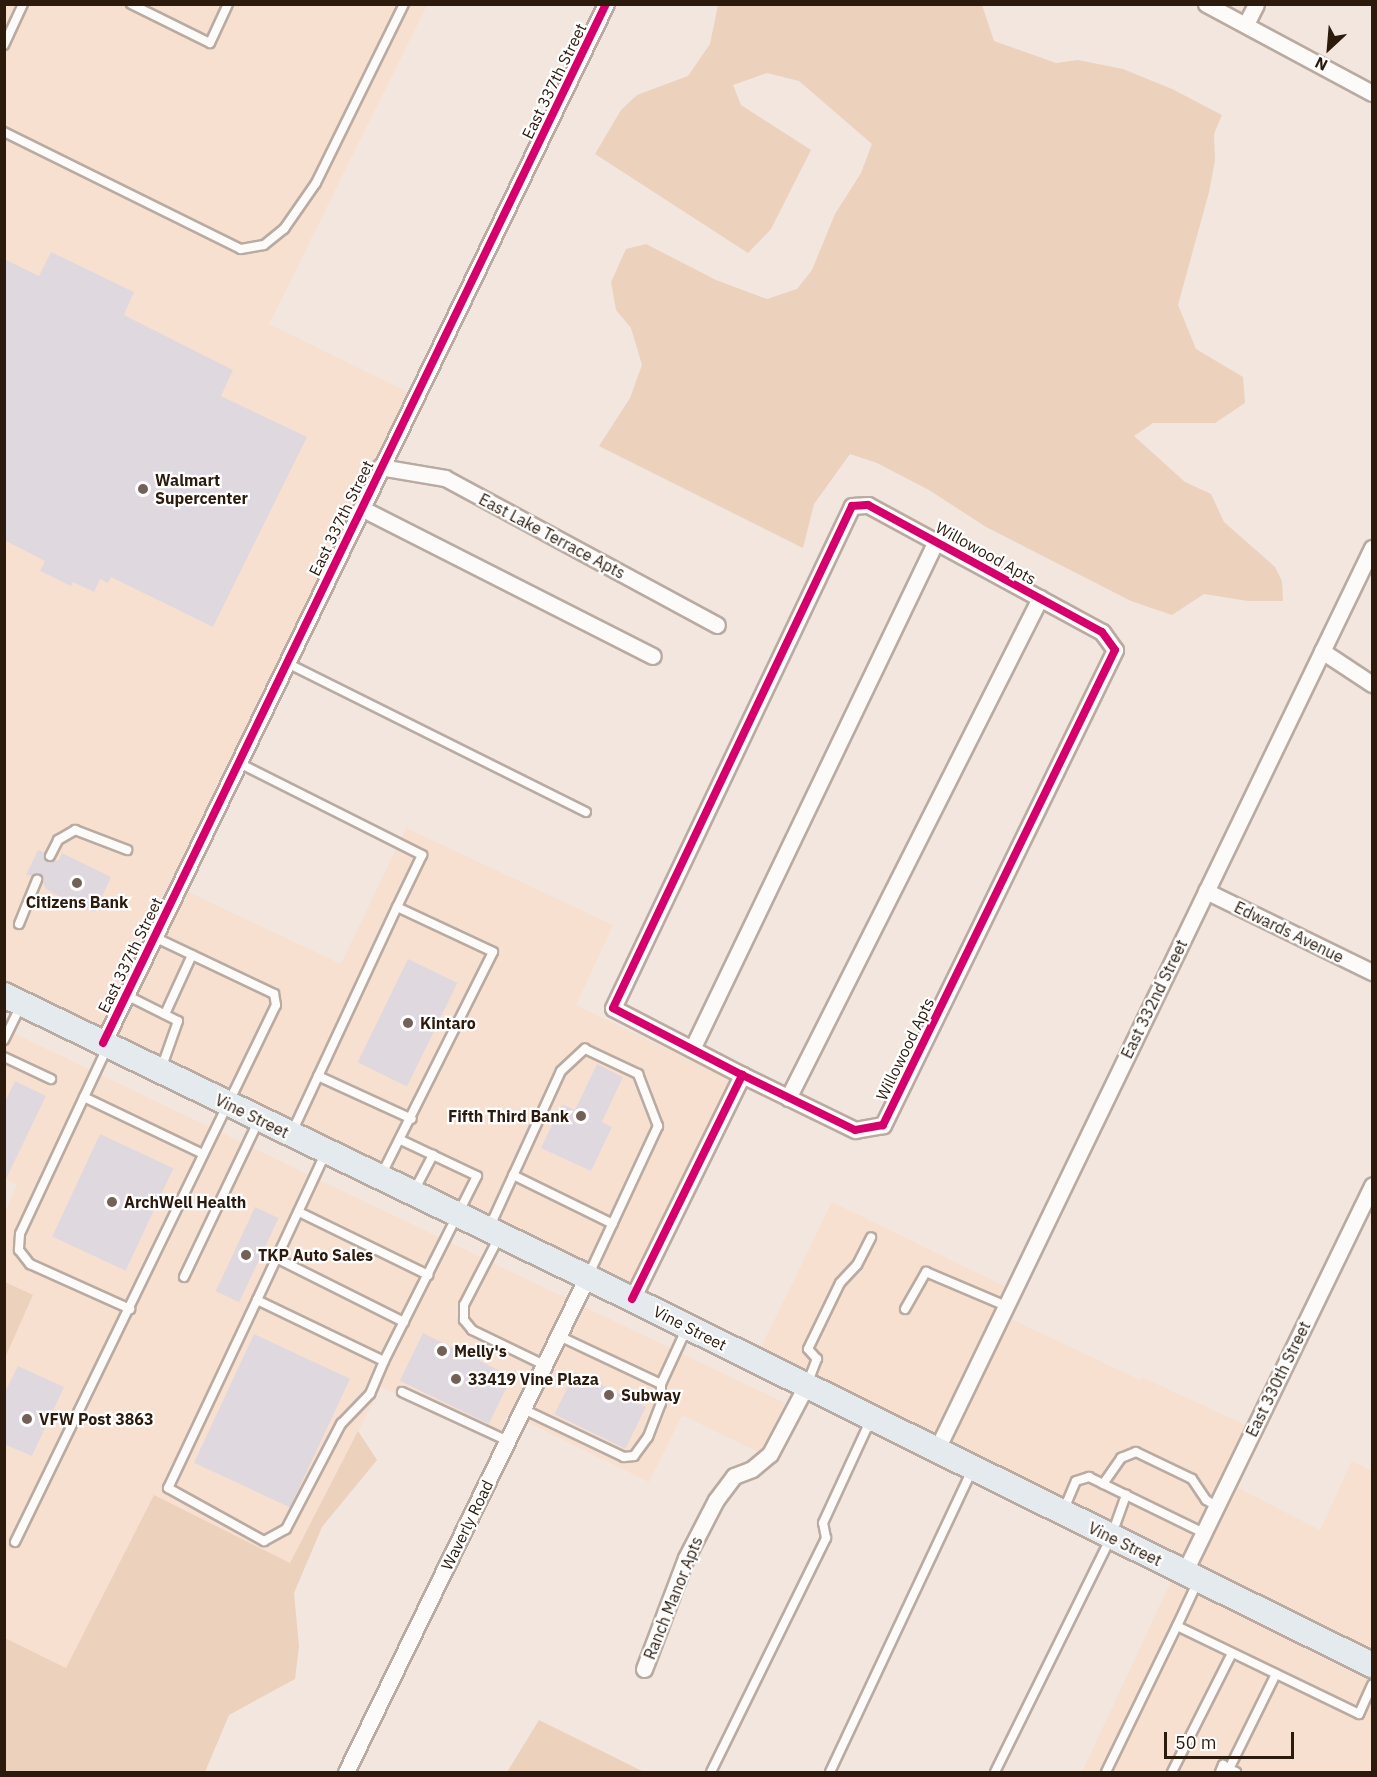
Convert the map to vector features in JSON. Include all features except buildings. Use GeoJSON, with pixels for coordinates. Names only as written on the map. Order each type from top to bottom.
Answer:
{"type":"FeatureCollection","features":[{"type":"Feature","properties":{"kind":"main road","name":"Vine Street"},"geometry":{"type":"LineString","coordinates":[[13,1000],[632,1299],[1372,1665]]}},
{"type":"Feature","properties":{"kind":"street","name":"East 337th Street"},"geometry":{"type":"LineString","coordinates":[[105,1045],[126,995],[380,467],[606,4]]}},
{"type":"Feature","properties":{"kind":"street"},"geometry":{"type":"LineString","coordinates":[[1206,4],[1372,93]]}},
{"type":"Feature","properties":{"kind":"street"},"geometry":{"type":"LineString","coordinates":[[1246,24],[1257,4]]}},
{"type":"Feature","properties":{"kind":"street","name":"East Lake Terrace Apts"},"geometry":{"type":"LineString","coordinates":[[380,467],[445,478],[717,626]]}},
{"type":"Feature","properties":{"kind":"street","name":"Willowood Apts"},"geometry":{"type":"LineString","coordinates":[[868,505],[936,541],[1102,632],[1115,650],[882,1125],[855,1130],[613,1008],[852,506],[868,505]]}},
{"type":"Feature","properties":{"kind":"street"},"geometry":{"type":"LineString","coordinates":[[361,508],[653,656]]}},
{"type":"Feature","properties":{"kind":"street","name":"Willowood Apts"},"geometry":{"type":"LineString","coordinates":[[692,1049],[936,541]]}},
{"type":"Feature","properties":{"kind":"street","name":"East 332nd Street"},"geometry":{"type":"LineString","coordinates":[[936,1451],[1372,548]]}},
{"type":"Feature","properties":{"kind":"street","name":"Willowood Apts"},"geometry":{"type":"LineString","coordinates":[[788,1098],[1040,598]]}},
{"type":"Feature","properties":{"kind":"street"},"geometry":{"type":"LineString","coordinates":[[1322,651],[1372,684]]}},
{"type":"Feature","properties":{"kind":"street","name":"Edwards Avenue"},"geometry":{"type":"LineString","coordinates":[[1206,891],[1372,972]]}},
{"type":"Feature","properties":{"kind":"street"},"geometry":{"type":"LineString","coordinates":[[632,1299],[742,1075]]}},
{"type":"Feature","properties":{"kind":"street","name":"East 330th Street"},"geometry":{"type":"LineString","coordinates":[[1192,1576],[1204,1533],[1372,1185]]}},
{"type":"Feature","properties":{"kind":"street","name":"Waverly Road"},"geometry":{"type":"LineString","coordinates":[[346,1773],[587,1277]]}},
{"type":"Feature","properties":{"kind":"street","name":"Ranch Manor Apts"},"geometry":{"type":"LineString","coordinates":[[644,1669],[686,1558],[716,1500],[734,1476],[752,1469],[770,1454],[806,1386]]}},
{"type":"Feature","properties":{"kind":"lane"},"geometry":{"type":"LineString","coordinates":[[4,45],[23,4]]}},
{"type":"Feature","properties":{"kind":"lane"},"geometry":{"type":"LineString","coordinates":[[131,4],[210,42],[228,4]]}},
{"type":"Feature","properties":{"kind":"lane"},"geometry":{"type":"LineString","coordinates":[[4,132],[241,249],[264,245],[284,229],[316,183],[404,4]]}},
{"type":"Feature","properties":{"kind":"lane"},"geometry":{"type":"LineString","coordinates":[[287,663],[586,812]]}},
{"type":"Feature","properties":{"kind":"lane"},"geometry":{"type":"LineString","coordinates":[[239,763],[422,855],[291,1134]]}},
{"type":"Feature","properties":{"kind":"lane"},"geometry":{"type":"LineString","coordinates":[[50,856],[58,840],[75,830],[127,850]]}},
{"type":"Feature","properties":{"kind":"lane"},"geometry":{"type":"LineString","coordinates":[[19,924],[37,880]]}},
{"type":"Feature","properties":{"kind":"lane"},"geometry":{"type":"LineString","coordinates":[[380,1177],[412,1119],[493,952],[397,907]]}},
{"type":"Feature","properties":{"kind":"lane"},"geometry":{"type":"LineString","coordinates":[[15,1542],[130,1309],[276,999],[274,994],[154,937]]}},
{"type":"Feature","properties":{"kind":"lane"},"geometry":{"type":"LineString","coordinates":[[165,1014],[192,955]]}},
{"type":"Feature","properties":{"kind":"lane"},"geometry":{"type":"LineString","coordinates":[[126,995],[178,1021],[178,1028],[160,1071]]}},
{"type":"Feature","properties":{"kind":"lane"},"geometry":{"type":"LineString","coordinates":[[4,1040],[13,1000]]}},
{"type":"Feature","properties":{"kind":"lane"},"geometry":{"type":"LineString","coordinates":[[105,1045],[84,1097],[20,1234],[18,1250],[30,1264],[130,1309]]}},
{"type":"Feature","properties":{"kind":"lane"},"geometry":{"type":"LineString","coordinates":[[544,1365],[472,1330],[464,1320],[464,1305],[494,1232],[513,1175],[561,1071],[585,1049],[638,1074],[658,1126],[614,1224],[587,1277]]}},
{"type":"Feature","properties":{"kind":"lane"},"geometry":{"type":"LineString","coordinates":[[4,1057],[51,1079]]}},
{"type":"Feature","properties":{"kind":"lane"},"geometry":{"type":"LineString","coordinates":[[318,1076],[412,1119]]}},
{"type":"Feature","properties":{"kind":"lane"},"geometry":{"type":"LineString","coordinates":[[84,1097],[203,1154]]}},
{"type":"Feature","properties":{"kind":"lane"},"geometry":{"type":"LineString","coordinates":[[184,1277],[260,1119]]}},
{"type":"Feature","properties":{"kind":"lane"},"geometry":{"type":"LineString","coordinates":[[326,1151],[278,1259],[168,1488],[264,1541],[286,1529],[341,1424],[370,1394],[384,1361],[477,1176],[401,1140]]}},
{"type":"Feature","properties":{"kind":"lane"},"geometry":{"type":"LineString","coordinates":[[413,1193],[433,1155]]}},
{"type":"Feature","properties":{"kind":"lane"},"geometry":{"type":"LineString","coordinates":[[513,1175],[614,1224]]}},
{"type":"Feature","properties":{"kind":"lane"},"geometry":{"type":"LineString","coordinates":[[299,1212],[428,1275]]}},
{"type":"Feature","properties":{"kind":"lane"},"geometry":{"type":"LineString","coordinates":[[806,1386],[817,1359],[808,1349],[840,1283],[857,1265],[872,1237]]}},
{"type":"Feature","properties":{"kind":"lane"},"geometry":{"type":"LineString","coordinates":[[278,1259],[404,1322]]}},
{"type":"Feature","properties":{"kind":"lane"},"geometry":{"type":"LineString","coordinates":[[905,1309],[926,1272],[1006,1306]]}},
{"type":"Feature","properties":{"kind":"lane"},"geometry":{"type":"LineString","coordinates":[[257,1300],[384,1361]]}},
{"type":"Feature","properties":{"kind":"lane"},"geometry":{"type":"LineString","coordinates":[[523,1409],[624,1457],[634,1455],[648,1437],[661,1403],[661,1383],[687,1327]]}},
{"type":"Feature","properties":{"kind":"lane"},"geometry":{"type":"LineString","coordinates":[[559,1335],[661,1383]]}},
{"type":"Feature","properties":{"kind":"lane"},"geometry":{"type":"LineString","coordinates":[[402,1392],[507,1441]]}},
{"type":"Feature","properties":{"kind":"lane"},"geometry":{"type":"LineString","coordinates":[[711,1773],[826,1538],[823,1523],[872,1418]]}},
{"type":"Feature","properties":{"kind":"lane"},"geometry":{"type":"LineString","coordinates":[[1103,1484],[1121,1458],[1136,1452],[1192,1479],[1206,1500],[1217,1506]]}},
{"type":"Feature","properties":{"kind":"lane"},"geometry":{"type":"LineString","coordinates":[[830,1773],[973,1469]]}},
{"type":"Feature","properties":{"kind":"lane"},"geometry":{"type":"LineString","coordinates":[[1062,1513],[1081,1477],[1103,1484],[1204,1533]]}},
{"type":"Feature","properties":{"kind":"lane"},"geometry":{"type":"LineString","coordinates":[[995,1773],[1111,1537],[1126,1495]]}},
{"type":"Feature","properties":{"kind":"lane"},"geometry":{"type":"LineString","coordinates":[[1106,1773],[1177,1626],[1192,1576]]}},
{"type":"Feature","properties":{"kind":"lane"},"geometry":{"type":"LineString","coordinates":[[1177,1626],[1359,1714],[1372,1685]]}},
{"type":"Feature","properties":{"kind":"lane"},"geometry":{"type":"LineString","coordinates":[[1172,1773],[1232,1653]]}},
{"type":"Feature","properties":{"kind":"lane"},"geometry":{"type":"LineString","coordinates":[[1220,1773],[1223,1765],[1233,1771],[1276,1674]]}},
{"type":"Feature","properties":{"kind":"shaded area"},"geometry":{"type":"Polygon","coordinates":[[[4,5],[427,5],[269,324],[412,394],[102,1037],[5,988],[4,5]]]}},
{"type":"Feature","properties":{"kind":"shaded area"},"geometry":{"type":"Polygon","coordinates":[[[718,5],[982,5],[994,41],[1056,63],[1078,60],[1123,69],[1172,89],[1222,115],[1214,134],[1215,160],[1209,192],[1178,305],[1196,349],[1243,377],[1245,403],[1215,423],[1153,423],[1134,436],[1185,482],[1211,494],[1224,522],[1275,567],[1282,581],[1283,601],[1248,601],[1204,594],[1172,615],[1131,601],[986,527],[929,490],[877,463],[850,454],[814,504],[803,548],[599,446],[630,398],[642,365],[631,328],[616,310],[611,282],[626,249],[646,244],[716,280],[767,299],[797,289],[812,270],[835,214],[861,173],[872,144],[799,81],[767,73],[733,85],[741,105],[811,150],[771,229],[748,253],[595,154],[621,110],[637,95],[688,76],[710,44],[718,5]]]}},
{"type":"Feature","properties":{"kind":"shaded area"},"geometry":{"type":"Polygon","coordinates":[[[406,828],[613,925],[576,1005],[731,1080],[629,1291],[109,1041],[184,890],[341,964],[406,828]]]}},
{"type":"Feature","properties":{"kind":"shaded area"},"geometry":{"type":"Polygon","coordinates":[[[5,1029],[785,1403],[760,1453],[682,1415],[649,1482],[509,1413],[495,1442],[381,1387],[290,1563],[154,1496],[66,1668],[5,1638],[5,1358],[33,1295],[5,1282],[5,1212],[17,1185],[5,1179],[5,1029]]]}},
{"type":"Feature","properties":{"kind":"shaded area"},"geometry":{"type":"Polygon","coordinates":[[[832,1202],[1009,1288],[934,1443],[757,1357],[832,1202]]]}},
{"type":"Feature","properties":{"kind":"shaded area"},"geometry":{"type":"Polygon","coordinates":[[[5,1282],[33,1295],[5,1358],[5,1282]]]}},
{"type":"Feature","properties":{"kind":"shaded area"},"geometry":{"type":"Polygon","coordinates":[[[1005,1316],[1140,1380],[1142,1377],[1252,1428],[1184,1567],[940,1450],[1005,1316]]]}},
{"type":"Feature","properties":{"kind":"shaded area"},"geometry":{"type":"Polygon","coordinates":[[[358,1431],[377,1460],[322,1527],[294,1593],[299,1646],[295,1679],[229,1715],[205,1772],[5,1772],[5,1638],[66,1668],[154,1495],[290,1563],[358,1431]]]}},
{"type":"Feature","properties":{"kind":"shaded area"},"geometry":{"type":"Polygon","coordinates":[[[1352,1461],[1372,1471],[1372,1659],[1189,1570],[1231,1484],[1320,1530],[1352,1461]]]}},
{"type":"Feature","properties":{"kind":"shaded area"},"geometry":{"type":"Polygon","coordinates":[[[1175,1573],[1372,1669],[1372,1772],[1082,1772],[1175,1573]]]}},
{"type":"Feature","properties":{"kind":"shaded area"},"geometry":{"type":"Polygon","coordinates":[[[539,1720],[644,1772],[507,1772],[539,1720]]]}},
{"type":"Feature","properties":{"kind":"cycle path"},"geometry":{"type":"LineString","coordinates":[[103,1043],[606,4]]}},
{"type":"Feature","properties":{"kind":"cycle path"},"geometry":{"type":"LineString","coordinates":[[632,1299],[742,1075],[613,1008],[852,506],[868,505],[1102,632],[1115,650],[883,1125],[855,1130],[742,1075]]}},
{"type":"Feature","properties":{"kind":"place","name":"Walmart Supercenter"},"geometry":{"type":"Point","coordinates":[143,489]}},
{"type":"Feature","properties":{"kind":"place","name":"Citizens Bank"},"geometry":{"type":"Point","coordinates":[77,883]}},
{"type":"Feature","properties":{"kind":"place","name":"Kintaro"},"geometry":{"type":"Point","coordinates":[408,1023]}},
{"type":"Feature","properties":{"kind":"place","name":"Fifth Third Bank"},"geometry":{"type":"Point","coordinates":[581,1116]}},
{"type":"Feature","properties":{"kind":"place","name":"ArchWell Health"},"geometry":{"type":"Point","coordinates":[112,1202]}},
{"type":"Feature","properties":{"kind":"place","name":"TKP Auto Sales"},"geometry":{"type":"Point","coordinates":[246,1255]}},
{"type":"Feature","properties":{"kind":"place","name":"Melly's"},"geometry":{"type":"Point","coordinates":[442,1351]}},
{"type":"Feature","properties":{"kind":"place","name":"33419 Vine Plaza"},"geometry":{"type":"Point","coordinates":[456,1379]}},
{"type":"Feature","properties":{"kind":"place","name":"Subway"},"geometry":{"type":"Point","coordinates":[609,1395]}},
{"type":"Feature","properties":{"kind":"place","name":"VFW Post 3863"},"geometry":{"type":"Point","coordinates":[27,1419]}}]}
